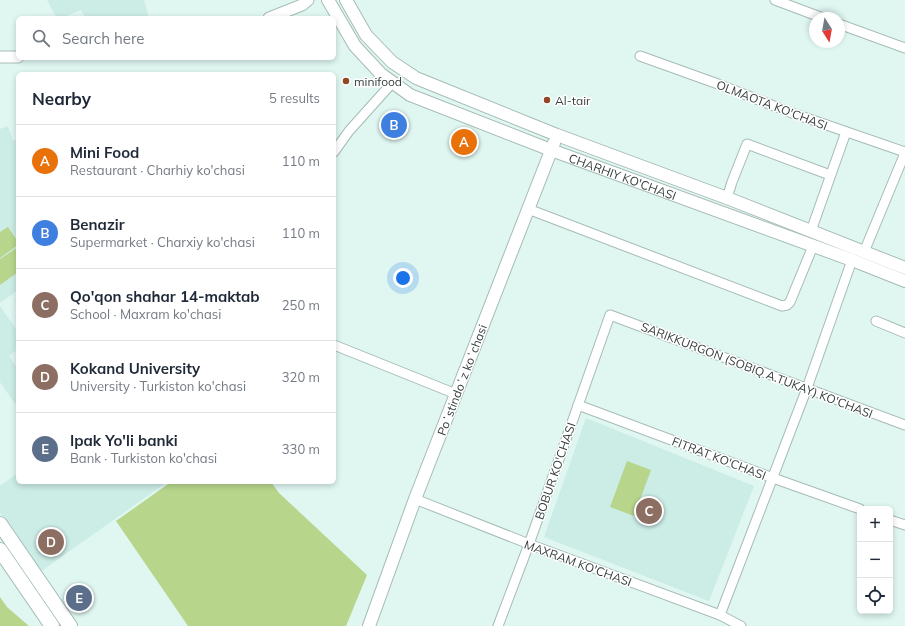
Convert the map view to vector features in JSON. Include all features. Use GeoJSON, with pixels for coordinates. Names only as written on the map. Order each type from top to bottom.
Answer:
{"type":"FeatureCollection","features":[{"type":"Feature","properties":{"kind":"main road","name":"CHARHIY KO'CHASI"},"geometry":{"type":"LineString","coordinates":[[328,0],[355,46],[381,74],[410,95],[551,150],[852,260],[905,281]]}},
{"type":"Feature","properties":{"kind":"main road","name":"CHARHIY KO'CHASI"},"geometry":{"type":"LineString","coordinates":[[346,0],[366,35],[392,62],[416,78],[557,135],[727,198],[905,268]]}},
{"type":"Feature","properties":{"kind":"main road","name":"Poʻstindoʻz koʻchasi"},"geometry":{"type":"LineString","coordinates":[[369,626],[415,499],[557,135]]}},
{"type":"Feature","properties":{"kind":"main road"},"geometry":{"type":"LineString","coordinates":[[0,524],[70,626]]}},
{"type":"Feature","properties":{"kind":"main road"},"geometry":{"type":"LineString","coordinates":[[0,550],[52,626]]}},
{"type":"Feature","properties":{"kind":"street"},"geometry":{"type":"LineString","coordinates":[[273,16],[302,5],[308,0]]}},
{"type":"Feature","properties":{"kind":"street"},"geometry":{"type":"LineString","coordinates":[[775,0],[809,13]]}},
{"type":"Feature","properties":{"kind":"street"},"geometry":{"type":"LineString","coordinates":[[845,26],[905,48]]}},
{"type":"Feature","properties":{"kind":"street","name":"OLMAOTA KO'CHASI"},"geometry":{"type":"LineString","coordinates":[[640,56],[718,84],[792,114],[905,152]]}},
{"type":"Feature","properties":{"kind":"street"},"geometry":{"type":"LineString","coordinates":[[0,57],[16,58]]}},
{"type":"Feature","properties":{"kind":"street"},"geometry":{"type":"LineString","coordinates":[[336,149],[349,131],[393,82]]}},
{"type":"Feature","properties":{"kind":"street"},"geometry":{"type":"LineString","coordinates":[[811,231],[846,132]]}},
{"type":"Feature","properties":{"kind":"street"},"geometry":{"type":"LineString","coordinates":[[727,198],[747,144],[830,175]]}},
{"type":"Feature","properties":{"kind":"street"},"geometry":{"type":"LineString","coordinates":[[864,252],[905,152]]}},
{"type":"Feature","properties":{"kind":"street"},"geometry":{"type":"LineString","coordinates":[[528,209],[782,306],[787,305],[790,302],[813,246]]}},
{"type":"Feature","properties":{"kind":"street"},"geometry":{"type":"LineString","coordinates":[[720,615],[773,478],[852,260]]}},
{"type":"Feature","properties":{"kind":"street","name":"SARIKKURGON (SOBIQ A.TUKAY) KO'CHASI"},"geometry":{"type":"LineString","coordinates":[[610,315],[905,425]]}},
{"type":"Feature","properties":{"kind":"street","name":"BOBUR KO'CHASI"},"geometry":{"type":"LineString","coordinates":[[498,626],[529,544],[610,315]]}},
{"type":"Feature","properties":{"kind":"street"},"geometry":{"type":"LineString","coordinates":[[876,321],[905,333]]}},
{"type":"Feature","properties":{"kind":"street"},"geometry":{"type":"LineString","coordinates":[[336,346],[456,394]]}},
{"type":"Feature","properties":{"kind":"street","name":"FITRAT KO'CHASI"},"geometry":{"type":"LineString","coordinates":[[578,405],[857,508]]}},
{"type":"Feature","properties":{"kind":"street","name":"MAXRAM KO'CHASI"},"geometry":{"type":"LineString","coordinates":[[415,499],[529,544],[720,615],[741,626]]}},
{"type":"Feature","properties":{"kind":"street"},"geometry":{"type":"LineString","coordinates":[[893,521],[905,525]]}},
{"type":"Feature","properties":{"kind":"shaded area"},"geometry":{"type":"Polygon","coordinates":[[[47,0],[144,0],[148,16],[84,16],[81,10],[67,16],[56,16],[47,0]]]}},
{"type":"Feature","properties":{"kind":"shaded area"},"geometry":{"type":"Polygon","coordinates":[[[8,126],[13,141],[16,140],[16,291],[0,303],[0,129],[8,126]]]}},
{"type":"Feature","properties":{"kind":"shaded area"},"geometry":{"type":"Polygon","coordinates":[[[0,306],[16,329],[16,351],[9,356],[16,366],[16,405],[0,382],[0,306]]]}},
{"type":"Feature","properties":{"kind":"shaded area"},"geometry":{"type":"Polygon","coordinates":[[[586,418],[754,486],[709,601],[544,537],[586,418]]]}},
{"type":"Feature","properties":{"kind":"shaded area"},"geometry":{"type":"Polygon","coordinates":[[[16,474],[16,484],[164,484],[40,572],[0,513],[0,486],[16,474]]]}},
{"type":"Feature","properties":{"kind":"green space"},"geometry":{"type":"Polygon","coordinates":[[[8,227],[16,239],[16,246],[0,258],[0,232],[8,227]]]}},
{"type":"Feature","properties":{"kind":"green space"},"geometry":{"type":"Polygon","coordinates":[[[16,248],[16,273],[0,285],[0,259],[16,248]]]}},
{"type":"Feature","properties":{"kind":"green space"},"geometry":{"type":"Polygon","coordinates":[[[627,461],[651,470],[634,516],[610,507],[627,461]]]}},
{"type":"Feature","properties":{"kind":"green space"},"geometry":{"type":"Polygon","coordinates":[[[168,484],[272,484],[279,493],[367,575],[346,626],[188,626],[116,521],[168,484]]]}},
{"type":"Feature","properties":{"kind":"green space"},"geometry":{"type":"Polygon","coordinates":[[[0,597],[7,607],[29,626],[0,626],[0,597]]]}},
{"type":"Feature","properties":{"kind":"place","name":"minifood"},"geometry":{"type":"Point","coordinates":[346,81]}},
{"type":"Feature","properties":{"kind":"place","name":"Al-tair"},"geometry":{"type":"Point","coordinates":[547,100]}},
{"type":"Feature","properties":{"kind":"place","name":"Benazir"},"geometry":{"type":"Point","coordinates":[394,125]}},
{"type":"Feature","properties":{"kind":"place","name":"Mini Food"},"geometry":{"type":"Point","coordinates":[464,142]}},
{"type":"Feature","properties":{"kind":"place","name":"Qo'qon shahar 14-maktab"},"geometry":{"type":"Point","coordinates":[649,511]}},
{"type":"Feature","properties":{"kind":"place","name":"Kokand University"},"geometry":{"type":"Point","coordinates":[51,542]}},
{"type":"Feature","properties":{"kind":"place","name":"Ipak Yo'li banki"},"geometry":{"type":"Point","coordinates":[79,598]}}]}
